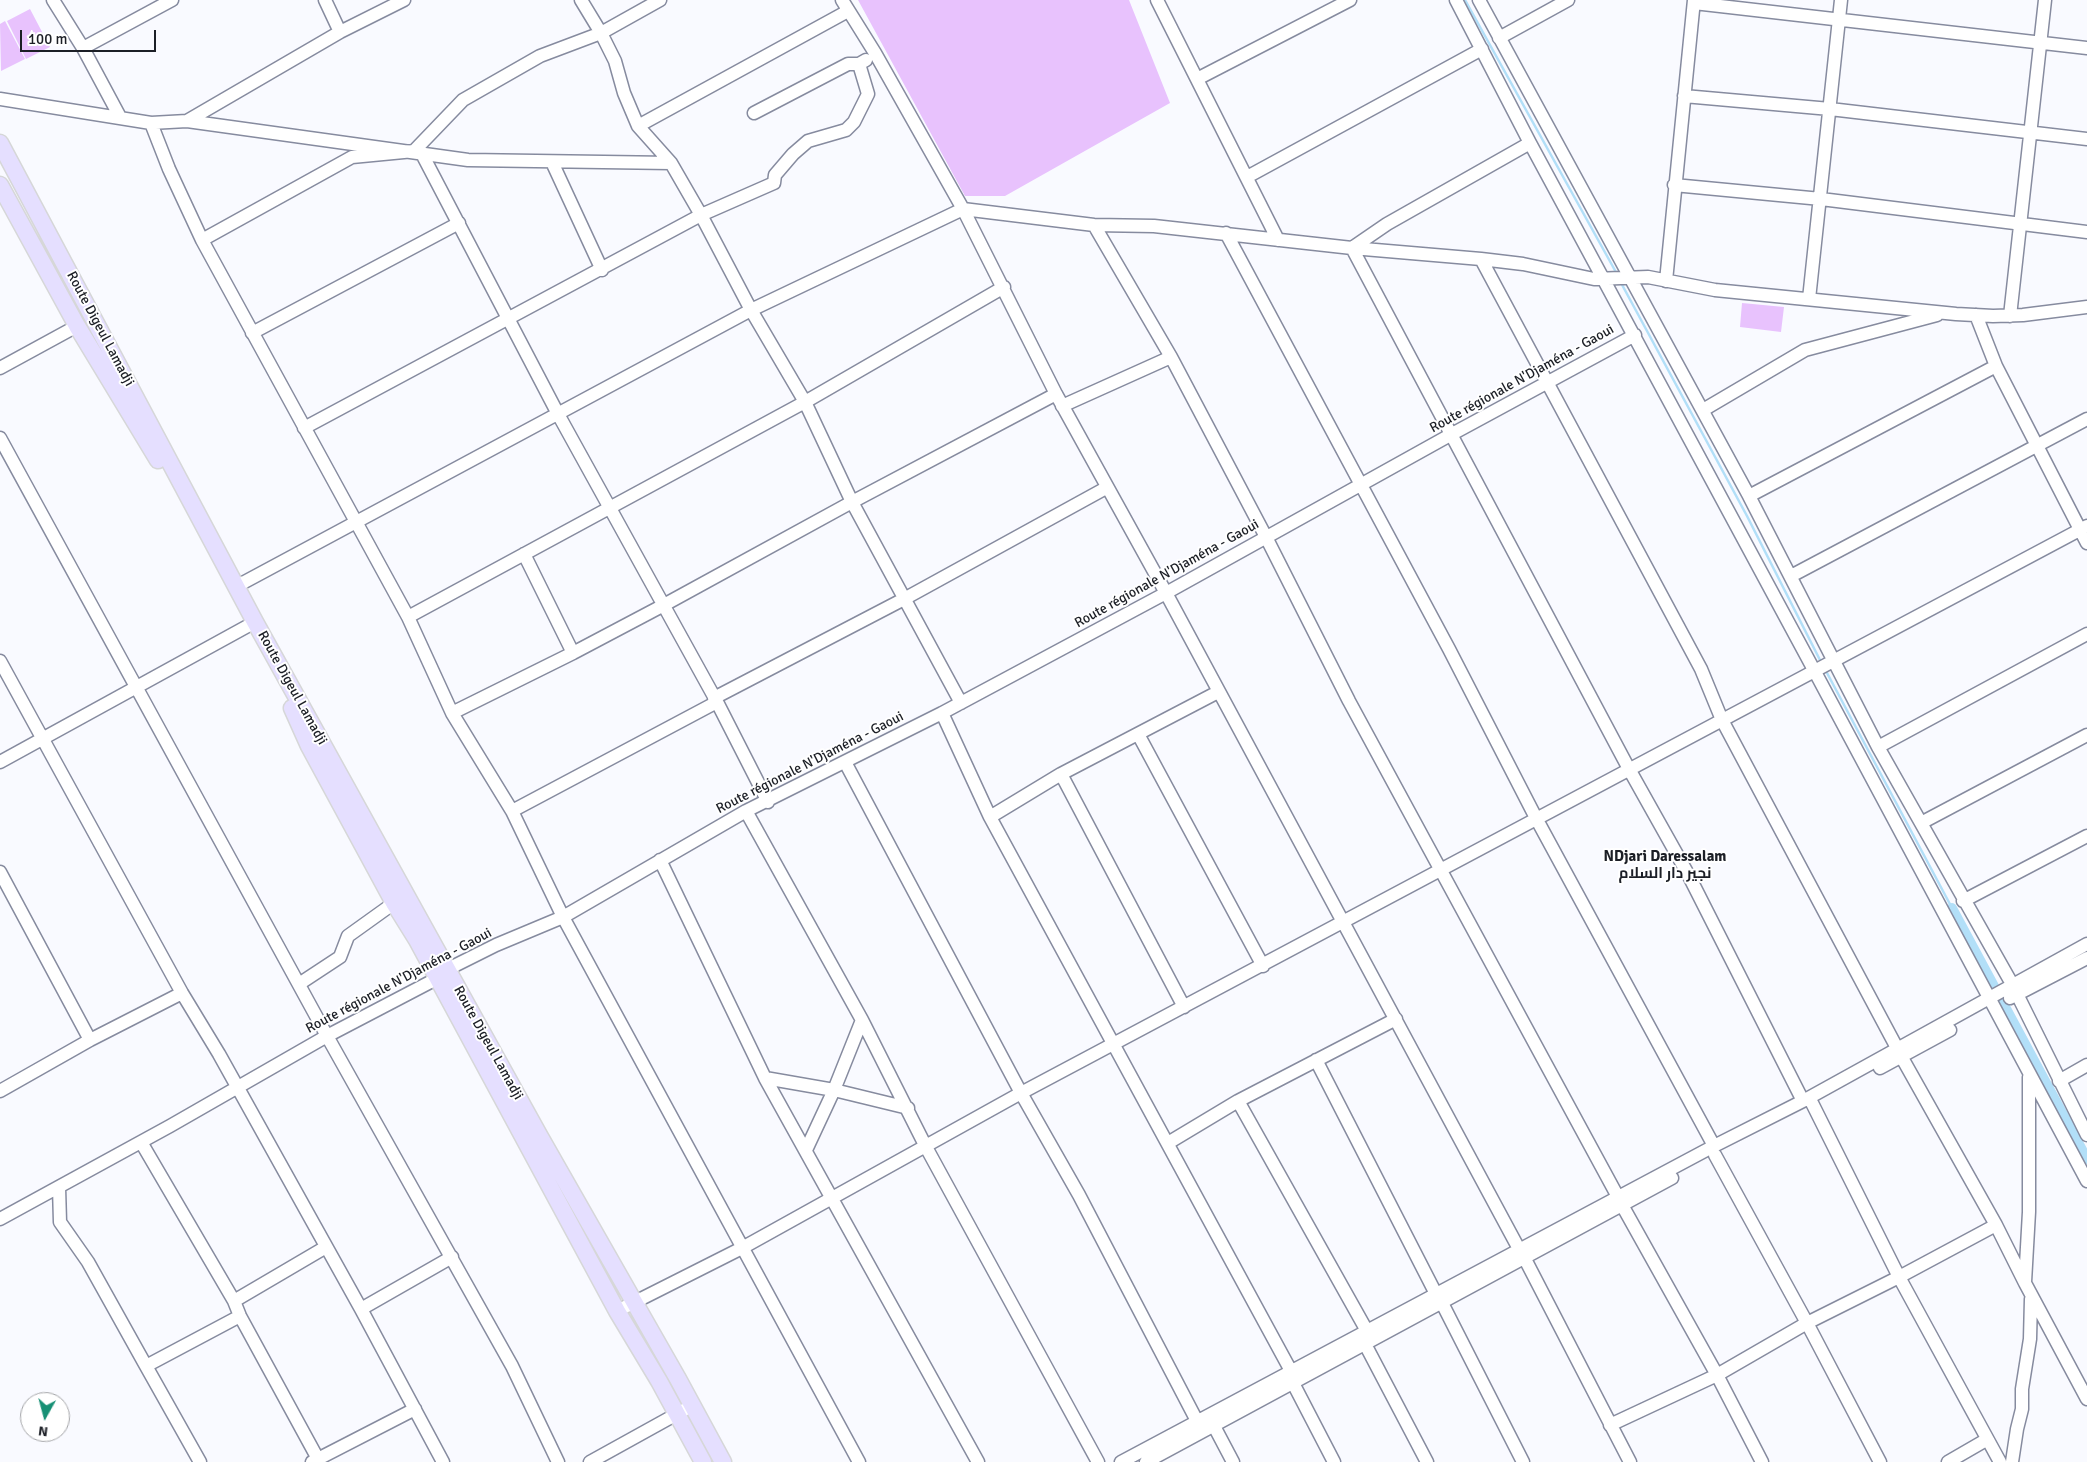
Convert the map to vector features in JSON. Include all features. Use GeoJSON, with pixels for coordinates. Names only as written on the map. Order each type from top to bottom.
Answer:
{"type":"FeatureCollection","features":[{"type":"Feature","properties":{"kind":"main road","name":"Route Digeul Lamadji"},"geometry":{"type":"LineString","coordinates":[[0,143],[443,974],[617,1311],[704,1462]]}},
{"type":"Feature","properties":{"kind":"main road","name":"Route Digeul Lamadji"},"geometry":{"type":"LineString","coordinates":[[0,185],[76,326],[255,622],[309,746],[394,903],[443,974],[633,1302],[723,1462]]}},
{"type":"Feature","properties":{"kind":"street"},"geometry":{"type":"LineString","coordinates":[[53,0],[83,48],[120,117]]}},
{"type":"Feature","properties":{"kind":"street"},"geometry":{"type":"LineString","coordinates":[[83,48],[172,0]]}},
{"type":"Feature","properties":{"kind":"street"},"geometry":{"type":"LineString","coordinates":[[325,0],[340,32]]}},
{"type":"Feature","properties":{"kind":"street"},"geometry":{"type":"LineString","coordinates":[[187,121],[340,32],[404,0]]}},
{"type":"Feature","properties":{"kind":"street"},"geometry":{"type":"LineString","coordinates":[[581,0],[615,61],[624,93],[638,126],[671,163],[701,215],[751,310],[805,402],[852,502],[962,703]]}},
{"type":"Feature","properties":{"kind":"street"},"geometry":{"type":"LineString","coordinates":[[202,240],[352,157],[417,152],[463,100],[540,56],[601,33],[660,0]]}},
{"type":"Feature","properties":{"kind":"street"},"geometry":{"type":"LineString","coordinates":[[1157,0],[1278,240]]}},
{"type":"Feature","properties":{"kind":"street"},"geometry":{"type":"LineString","coordinates":[[1197,79],[1350,0]]}},
{"type":"Feature","properties":{"kind":"street"},"geometry":{"type":"LineString","coordinates":[[1456,0],[1530,143],[1607,279],[1634,335],[1814,670],[2003,997],[2059,1081],[2087,1135]]}},
{"type":"Feature","properties":{"kind":"street"},"geometry":{"type":"LineString","coordinates":[[1479,0],[1627,277],[1703,410],[1791,576],[1832,661],[1963,901],[2003,997],[2030,1075],[2087,1181]]}},
{"type":"Feature","properties":{"kind":"street"},"geometry":{"type":"LineString","coordinates":[[1498,38],[1568,0]]}},
{"type":"Feature","properties":{"kind":"street"},"geometry":{"type":"LineString","coordinates":[[1809,299],[1841,0]]}},
{"type":"Feature","properties":{"kind":"street"},"geometry":{"type":"LineString","coordinates":[[2010,316],[2045,0]]}},
{"type":"Feature","properties":{"kind":"street"},"geometry":{"type":"LineString","coordinates":[[1666,281],[1674,185],[1694,2],[1838,21],[2087,48]]}},
{"type":"Feature","properties":{"kind":"street"},"geometry":{"type":"LineString","coordinates":[[638,126],[845,5],[875,54],[963,210],[1004,287],[1062,406],[1166,593],[1522,1254],[1627,1461]]}},
{"type":"Feature","properties":{"kind":"street"},"geometry":{"type":"LineString","coordinates":[[1247,177],[1482,49]]}},
{"type":"Feature","properties":{"kind":"street"},"geometry":{"type":"LineString","coordinates":[[754,113],[848,64],[859,64],[875,54]]}},
{"type":"Feature","properties":{"kind":"street"},"geometry":{"type":"LineString","coordinates":[[304,428],[602,270],[701,215],[774,183],[775,175],[793,154],[808,142],[846,130],[854,122],[868,94],[859,64]]}},
{"type":"Feature","properties":{"kind":"street"},"geometry":{"type":"LineString","coordinates":[[1684,96],[1830,109],[2087,139]]}},
{"type":"Feature","properties":{"kind":"street"},"geometry":{"type":"LineString","coordinates":[[0,99],[151,123],[187,121],[468,160],[671,163]]}},
{"type":"Feature","properties":{"kind":"street"},"geometry":{"type":"LineString","coordinates":[[151,123],[169,170],[202,240],[408,617],[452,713],[512,811],[563,917],[859,1462]]}},
{"type":"Feature","properties":{"kind":"street"},"geometry":{"type":"LineString","coordinates":[[1352,248],[1386,224],[1530,143]]}},
{"type":"Feature","properties":{"kind":"street"},"geometry":{"type":"LineString","coordinates":[[417,152],[460,223],[508,320],[558,414],[715,700],[768,802]]}},
{"type":"Feature","properties":{"kind":"street"},"geometry":{"type":"LineString","coordinates":[[552,162],[602,270]]}},
{"type":"Feature","properties":{"kind":"street"},"geometry":{"type":"LineString","coordinates":[[1674,185],[1821,199],[2087,232]]}},
{"type":"Feature","properties":{"kind":"street"},"geometry":{"type":"LineString","coordinates":[[237,586],[751,310],[963,210],[1094,225],[1154,226],[1352,248],[1481,259],[1524,264],[1607,279],[1648,277],[1698,288],[1976,316],[2010,316],[2087,307]]}},
{"type":"Feature","properties":{"kind":"street"},"geometry":{"type":"LineString","coordinates":[[252,333],[460,223]]}},
{"type":"Feature","properties":{"kind":"street"},"geometry":{"type":"LineString","coordinates":[[1094,225],[1171,356],[1349,701],[1620,1201],[1717,1374],[1762,1462]]}},
{"type":"Feature","properties":{"kind":"street"},"geometry":{"type":"LineString","coordinates":[[1226,233],[1880,1462]]}},
{"type":"Feature","properties":{"kind":"street"},"geometry":{"type":"LineString","coordinates":[[1352,248],[1629,769],[1689,876],[1986,1440],[2000,1462]]}},
{"type":"Feature","properties":{"kind":"street"},"geometry":{"type":"LineString","coordinates":[[1481,259],[1701,669],[1722,720],[1899,1052],[1996,1225],[2024,1283],[2087,1399]]}},
{"type":"Feature","properties":{"kind":"street"},"geometry":{"type":"LineString","coordinates":[[408,617],[805,402],[1004,287]]}},
{"type":"Feature","properties":{"kind":"street"},"geometry":{"type":"LineString","coordinates":[[1703,410],[1805,350],[1946,313]]}},
{"type":"Feature","properties":{"kind":"street"},"geometry":{"type":"LineString","coordinates":[[1976,316],[1996,366],[2037,446],[2083,528],[2087,543]]}},
{"type":"Feature","properties":{"kind":"street"},"geometry":{"type":"LineString","coordinates":[[0,368],[76,326]]}},
{"type":"Feature","properties":{"kind":"street","name":"Route régionale N'Djaména - Gaoui"},"geometry":{"type":"LineString","coordinates":[[0,1219],[141,1142],[327,1036],[496,945],[563,917],[746,811],[768,802],[962,703],[1166,593],[1634,335]]}},
{"type":"Feature","properties":{"kind":"street"},"geometry":{"type":"LineString","coordinates":[[1062,406],[1171,356]]}},
{"type":"Feature","properties":{"kind":"street"},"geometry":{"type":"LineString","coordinates":[[1749,496],[1996,366]]}},
{"type":"Feature","properties":{"kind":"street"},"geometry":{"type":"LineString","coordinates":[[452,713],[662,606],[852,502],[1056,394]]}},
{"type":"Feature","properties":{"kind":"street"},"geometry":{"type":"LineString","coordinates":[[1791,576],[2087,419]]}},
{"type":"Feature","properties":{"kind":"street"},"geometry":{"type":"LineString","coordinates":[[0,438],[327,1036],[512,1366],[558,1462]]}},
{"type":"Feature","properties":{"kind":"street"},"geometry":{"type":"LineString","coordinates":[[512,811],[1106,488]]}},
{"type":"Feature","properties":{"kind":"street"},"geometry":{"type":"LineString","coordinates":[[617,1311],[742,1248],[1021,1093],[1263,966],[1536,818],[2083,528]]}},
{"type":"Feature","properties":{"kind":"street"},"geometry":{"type":"LineString","coordinates":[[524,554],[573,653]]}},
{"type":"Feature","properties":{"kind":"street"},"geometry":{"type":"LineString","coordinates":[[0,762],[255,622]]}},
{"type":"Feature","properties":{"kind":"street"},"geometry":{"type":"LineString","coordinates":[[1878,746],[2087,634]]}},
{"type":"Feature","properties":{"kind":"street"},"geometry":{"type":"LineString","coordinates":[[0,661],[182,992],[361,1309],[443,1462]]}},
{"type":"Feature","properties":{"kind":"street"},"geometry":{"type":"LineString","coordinates":[[990,816],[1061,774],[1218,692]]}},
{"type":"Feature","properties":{"kind":"street"},"geometry":{"type":"LineString","coordinates":[[942,713],[990,816],[1168,1143],[1292,1377],[1334,1462]]}},
{"type":"Feature","properties":{"kind":"street"},"geometry":{"type":"LineString","coordinates":[[1138,734],[1263,966]]}},
{"type":"Feature","properties":{"kind":"street"},"geometry":{"type":"LineString","coordinates":[[1921,823],[2087,734]]}},
{"type":"Feature","properties":{"kind":"street"},"geometry":{"type":"LineString","coordinates":[[845,762],[1021,1093],[1079,1195],[1197,1421]]}},
{"type":"Feature","properties":{"kind":"street"},"geometry":{"type":"LineString","coordinates":[[1061,774],[1184,1007]]}},
{"type":"Feature","properties":{"kind":"street"},"geometry":{"type":"LineString","coordinates":[[746,811],[862,1020],[926,1147],[1098,1462]]}},
{"type":"Feature","properties":{"kind":"street"},"geometry":{"type":"LineString","coordinates":[[1963,901],[2087,836]]}},
{"type":"Feature","properties":{"kind":"street"},"geometry":{"type":"LineString","coordinates":[[660,860],[765,1078],[978,1462]]}},
{"type":"Feature","properties":{"kind":"street"},"geometry":{"type":"LineString","coordinates":[[0,872],[90,1040]]}},
{"type":"Feature","properties":{"kind":"street"},"geometry":{"type":"LineString","coordinates":[[299,984],[340,957],[348,936],[394,903]]}},
{"type":"Feature","properties":{"kind":"street"},"geometry":{"type":"LineString","coordinates":[[2003,997],[2087,944]]}},
{"type":"Feature","properties":{"kind":"street"},"geometry":{"type":"LineString","coordinates":[[1146,1462],[1214,1426],[1367,1331],[1439,1298],[2003,997],[2087,958]]}},
{"type":"Feature","properties":{"kind":"street"},"geometry":{"type":"LineString","coordinates":[[0,1091],[90,1040],[182,992]]}},
{"type":"Feature","properties":{"kind":"street"},"geometry":{"type":"LineString","coordinates":[[1168,1143],[1238,1101],[1396,1019]]}},
{"type":"Feature","properties":{"kind":"street"},"geometry":{"type":"LineString","coordinates":[[806,1150],[834,1090],[862,1020]]}},
{"type":"Feature","properties":{"kind":"street"},"geometry":{"type":"LineString","coordinates":[[1316,1060],[1523,1462]]}},
{"type":"Feature","properties":{"kind":"street"},"geometry":{"type":"LineString","coordinates":[[2059,1081],[2087,1065]]}},
{"type":"Feature","properties":{"kind":"street"},"geometry":{"type":"LineString","coordinates":[[2024,1283],[2029,1212],[2030,1075]]}},
{"type":"Feature","properties":{"kind":"street"},"geometry":{"type":"LineString","coordinates":[[765,1078],[834,1090],[908,1108]]}},
{"type":"Feature","properties":{"kind":"street"},"geometry":{"type":"LineString","coordinates":[[1238,1101],[1367,1331]]}},
{"type":"Feature","properties":{"kind":"street"},"geometry":{"type":"LineString","coordinates":[[141,1142],[234,1301],[315,1460],[415,1408]]}},
{"type":"Feature","properties":{"kind":"street"},"geometry":{"type":"LineString","coordinates":[[59,1187],[60,1222],[88,1262],[200,1462]]}},
{"type":"Feature","properties":{"kind":"street"},"geometry":{"type":"LineString","coordinates":[[1610,1425],[1717,1374],[1807,1323],[1899,1277],[1996,1225]]}},
{"type":"Feature","properties":{"kind":"street"},"geometry":{"type":"LineString","coordinates":[[234,1301],[326,1247]]}},
{"type":"Feature","properties":{"kind":"street"},"geometry":{"type":"LineString","coordinates":[[361,1309],[452,1257]]}},
{"type":"Feature","properties":{"kind":"street"},"geometry":{"type":"LineString","coordinates":[[2012,1462],[2022,1409],[2022,1389],[2031,1320],[2031,1295]]}},
{"type":"Feature","properties":{"kind":"street"},"geometry":{"type":"LineString","coordinates":[[1121,1462],[1197,1421],[1365,1344],[1439,1298]]}},
{"type":"Feature","properties":{"kind":"street"},"geometry":{"type":"LineString","coordinates":[[146,1366],[240,1316]]}},
{"type":"Feature","properties":{"kind":"street"},"geometry":{"type":"LineString","coordinates":[[1365,1344],[1427,1462]]}},
{"type":"Feature","properties":{"kind":"street"},"geometry":{"type":"LineString","coordinates":[[590,1462],[692,1406]]}},
{"type":"Feature","properties":{"kind":"street"},"geometry":{"type":"LineString","coordinates":[[1214,1426],[1233,1462]]}},
{"type":"Feature","properties":{"kind":"street"},"geometry":{"type":"LineString","coordinates":[[1948,1462],[1986,1440]]}},
{"type":"Feature","properties":{"kind":"shaded area"},"geometry":{"type":"Polygon","coordinates":[[[858,0],[1129,0],[1170,103],[1005,196],[965,196],[858,0]]]}},
{"type":"Feature","properties":{"kind":"shaded area"},"geometry":{"type":"Polygon","coordinates":[[[30,9],[50,47],[26,59],[7,21],[30,9]]]}},
{"type":"Feature","properties":{"kind":"shaded area"},"geometry":{"type":"Polygon","coordinates":[[[5,21],[25,59],[1,71],[0,24],[5,21]]]}},
{"type":"Feature","properties":{"kind":"shaded area"},"geometry":{"type":"Polygon","coordinates":[[[1742,303],[1784,307],[1781,332],[1740,327],[1742,303]]]}},
{"type":"Feature","properties":{"kind":"waterway"},"geometry":{"type":"LineString","coordinates":[[1465,0],[1617,274]]}},
{"type":"Feature","properties":{"kind":"waterway"},"geometry":{"type":"LineString","coordinates":[[1620,281],[1747,516],[1822,664]]}},
{"type":"Feature","properties":{"kind":"waterway"},"geometry":{"type":"LineString","coordinates":[[1826,671],[1952,908]]}},
{"type":"Feature","properties":{"kind":"waterway"},"geometry":{"type":"LineString","coordinates":[[1952,908],[2087,1159]]}},
{"type":"Feature","properties":{"kind":"district","name":"NDjari Daressalam نجير دار السلام"},"geometry":{"type":"Point","coordinates":[1665,866]}}]}
